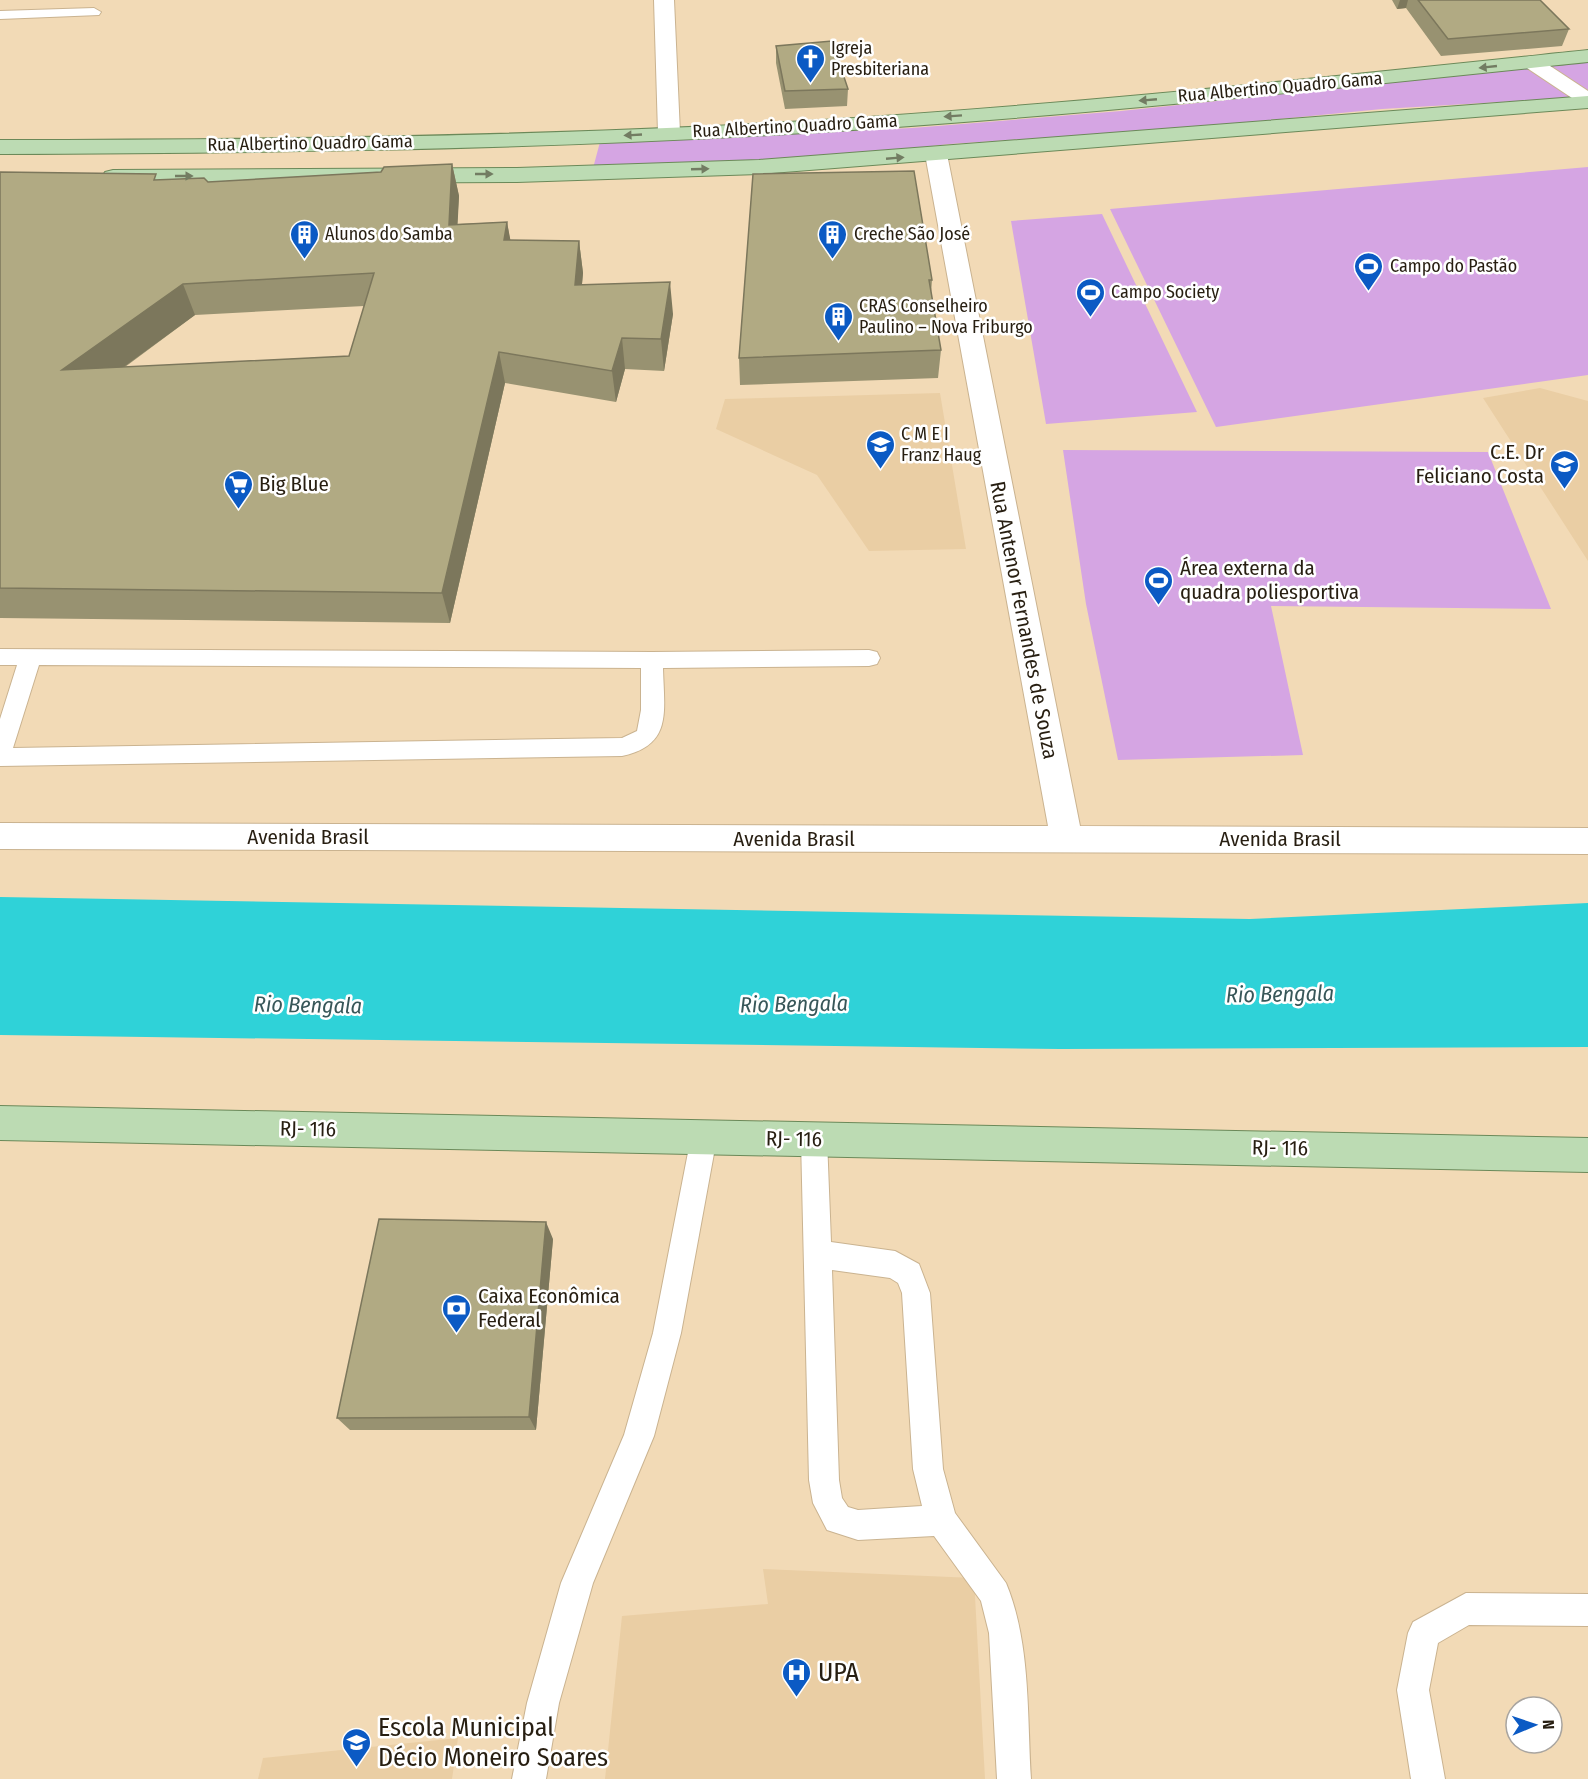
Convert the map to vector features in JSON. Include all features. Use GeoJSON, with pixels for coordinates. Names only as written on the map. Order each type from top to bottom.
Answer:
{"type":"FeatureCollection","features":[{"type":"Feature","properties":{"kind":"main road","name":"Rua Albertino Quadro Gama"},"geometry":{"type":"LineString","coordinates":[[0,147],[563,139],[669,133],[980,114],[1281,88],[1588,56]]}},
{"type":"Feature","properties":{"kind":"main road","name":"Rua Albertino Quadro Gama"},"geometry":{"type":"LineString","coordinates":[[90,177],[560,174],[754,167],[1588,101]]}},
{"type":"Feature","properties":{"kind":"main road"},"geometry":{"type":"LineString","coordinates":[[560,174],[563,139]]}},
{"type":"Feature","properties":{"kind":"main road","name":"RJ- 116"},"geometry":{"type":"LineString","coordinates":[[0,1122],[1588,1155]]}},
{"type":"Feature","properties":{"kind":"street"},"geometry":{"type":"LineString","coordinates":[[664,0],[669,133]]}},
{"type":"Feature","properties":{"kind":"street"},"geometry":{"type":"LineString","coordinates":[[1531,62],[1588,101]]}},
{"type":"Feature","properties":{"kind":"street","name":"Rua Antenor Fernandes de Souza"},"geometry":{"type":"LineString","coordinates":[[936,154],[1066,839]]}},
{"type":"Feature","properties":{"kind":"street","name":"Avenida Brasil"},"geometry":{"type":"LineString","coordinates":[[0,836],[1588,841]]}},
{"type":"Feature","properties":{"kind":"lane"},"geometry":{"type":"LineString","coordinates":[[0,15],[93,12]]}},
{"type":"Feature","properties":{"kind":"lane"},"geometry":{"type":"LineString","coordinates":[[0,657],[652,660],[869,658]]}},
{"type":"Feature","properties":{"kind":"lane"},"geometry":{"type":"LineString","coordinates":[[30,658],[0,755],[622,747],[638,744],[647,735],[651,720],[652,660]]}},
{"type":"Feature","properties":{"kind":"lane"},"geometry":{"type":"LineString","coordinates":[[529,1779],[543,1703],[577,1583],[639,1436],[668,1333],[704,1137]]}},
{"type":"Feature","properties":{"kind":"lane"},"geometry":{"type":"LineString","coordinates":[[814,1139],[824,1480],[828,1503],[838,1519],[858,1525],[941,1520]]}},
{"type":"Feature","properties":{"kind":"lane"},"geometry":{"type":"LineString","coordinates":[[817,1254],[895,1265],[909,1274],[916,1293],[928,1469],[941,1520],[995,1594],[1005,1634],[1014,1779]]}},
{"type":"Feature","properties":{"kind":"lane"},"geometry":{"type":"LineString","coordinates":[[1428,1779],[1413,1690],[1424,1633],[1466,1610],[1588,1610]]}},
{"type":"Feature","properties":{"kind":"shaded area"},"geometry":{"type":"Polygon","coordinates":[[[1588,60],[1588,97],[1382,109],[1180,129],[950,144],[777,163],[592,172],[600,142],[912,128],[1121,111],[1569,64],[1588,60]]]}},
{"type":"Feature","properties":{"kind":"shaded area","name":"Campo do Pastão"},"geometry":{"type":"Polygon","coordinates":[[[1588,167],[1588,375],[1216,427],[1110,209],[1588,167]]]}},
{"type":"Feature","properties":{"kind":"shaded area","name":"Campo Society"},"geometry":{"type":"Polygon","coordinates":[[[1102,214],[1197,412],[1046,424],[1011,221],[1102,214]]]}},
{"type":"Feature","properties":{"kind":"shaded area","name":"C.E. Dr Feliciano Costa"},"geometry":{"type":"Polygon","coordinates":[[[1540,388],[1588,401],[1588,561],[1483,398],[1540,388]]]}},
{"type":"Feature","properties":{"kind":"shaded area","name":"C M E I Franz Haug"},"geometry":{"type":"Polygon","coordinates":[[[940,393],[966,549],[869,551],[817,475],[716,429],[725,399],[940,393]]]}},
{"type":"Feature","properties":{"kind":"shaded area"},"geometry":{"type":"Polygon","coordinates":[[[1063,450],[1488,452],[1551,609],[1271,606],[1303,755],[1118,760],[1086,604],[1063,450]]]}},
{"type":"Feature","properties":{"kind":"shaded area","name":"UPA"},"geometry":{"type":"Polygon","coordinates":[[[763,1569],[974,1578],[985,1779],[605,1779],[622,1616],[768,1604],[763,1569]]]}},
{"type":"Feature","properties":{"kind":"shaded area","name":"Escola Municipal Décio Moneiro Soares"},"geometry":{"type":"Polygon","coordinates":[[[458,1738],[452,1779],[258,1779],[263,1758],[458,1738]]]}},
{"type":"Feature","properties":{"kind":"water","name":"Rio Bengala"},"geometry":{"type":"Polygon","coordinates":[[[0,897],[1250,919],[1588,903],[1588,1047],[1060,1049],[0,1035],[0,897]]]}},
{"type":"Feature","properties":{"kind":"building"},"geometry":{"type":"Polygon","coordinates":[[[1418,0],[1540,0],[1569,29],[1448,39],[1418,0]]]}},
{"type":"Feature","properties":{"kind":"building"},"geometry":{"type":"Polygon","coordinates":[[[832,41],[848,89],[785,91],[776,46],[832,41]]]}},
{"type":"Feature","properties":{"kind":"building","name":"Big Blue"},"geometry":{"type":"Polygon","coordinates":[[[452,164],[449,225],[507,222],[504,240],[579,241],[575,285],[670,282],[661,339],[622,338],[612,371],[499,352],[442,593],[0,588],[0,172],[156,174],[154,180],[204,178],[208,182],[381,172],[384,167],[452,164]],[[374,273],[183,284],[62,370],[349,356],[374,273]]]}},
{"type":"Feature","properties":{"kind":"building"},"geometry":{"type":"Polygon","coordinates":[[[914,171],[941,350],[739,358],[753,174],[914,171]]]}},
{"type":"Feature","properties":{"kind":"building","name":"Caixa Econômica Federal"},"geometry":{"type":"Polygon","coordinates":[[[379,1219],[546,1222],[529,1417],[337,1418],[379,1219]]]}},
{"type":"Feature","properties":{"kind":"place","name":"Igreja Presbiteriana"},"geometry":{"type":"Point","coordinates":[810,84]}},
{"type":"Feature","properties":{"kind":"place","name":"Alunos do Samba"},"geometry":{"type":"Point","coordinates":[304,260]}},
{"type":"Feature","properties":{"kind":"place","name":"Creche São José"},"geometry":{"type":"Point","coordinates":[833,260]}},
{"type":"Feature","properties":{"kind":"place","name":"Campo do Pastão"},"geometry":{"type":"Point","coordinates":[1369,292]}},
{"type":"Feature","properties":{"kind":"place","name":"Campo Society"},"geometry":{"type":"Point","coordinates":[1090,318]}},
{"type":"Feature","properties":{"kind":"place","name":"CRAS Conselheiro Paulino – Nova Friburgo"},"geometry":{"type":"Point","coordinates":[838,342]}},
{"type":"Feature","properties":{"kind":"place","name":"C M E I Franz Haug"},"geometry":{"type":"Point","coordinates":[880,470]}},
{"type":"Feature","properties":{"kind":"place","name":"C.E. Dr Feliciano Costa"},"geometry":{"type":"Point","coordinates":[1565,490]}},
{"type":"Feature","properties":{"kind":"place","name":"Big Blue"},"geometry":{"type":"Point","coordinates":[238,510]}},
{"type":"Feature","properties":{"kind":"place","name":"Área externa da quadra poliesportiva"},"geometry":{"type":"Point","coordinates":[1159,606]}},
{"type":"Feature","properties":{"kind":"place","name":"Caixa Econômica Federal"},"geometry":{"type":"Point","coordinates":[457,1334]}},
{"type":"Feature","properties":{"kind":"place","name":"UPA"},"geometry":{"type":"Point","coordinates":[797,1698]}},
{"type":"Feature","properties":{"kind":"place","name":"Escola Municipal Décio Moneiro Soares"},"geometry":{"type":"Point","coordinates":[357,1768]}}]}
